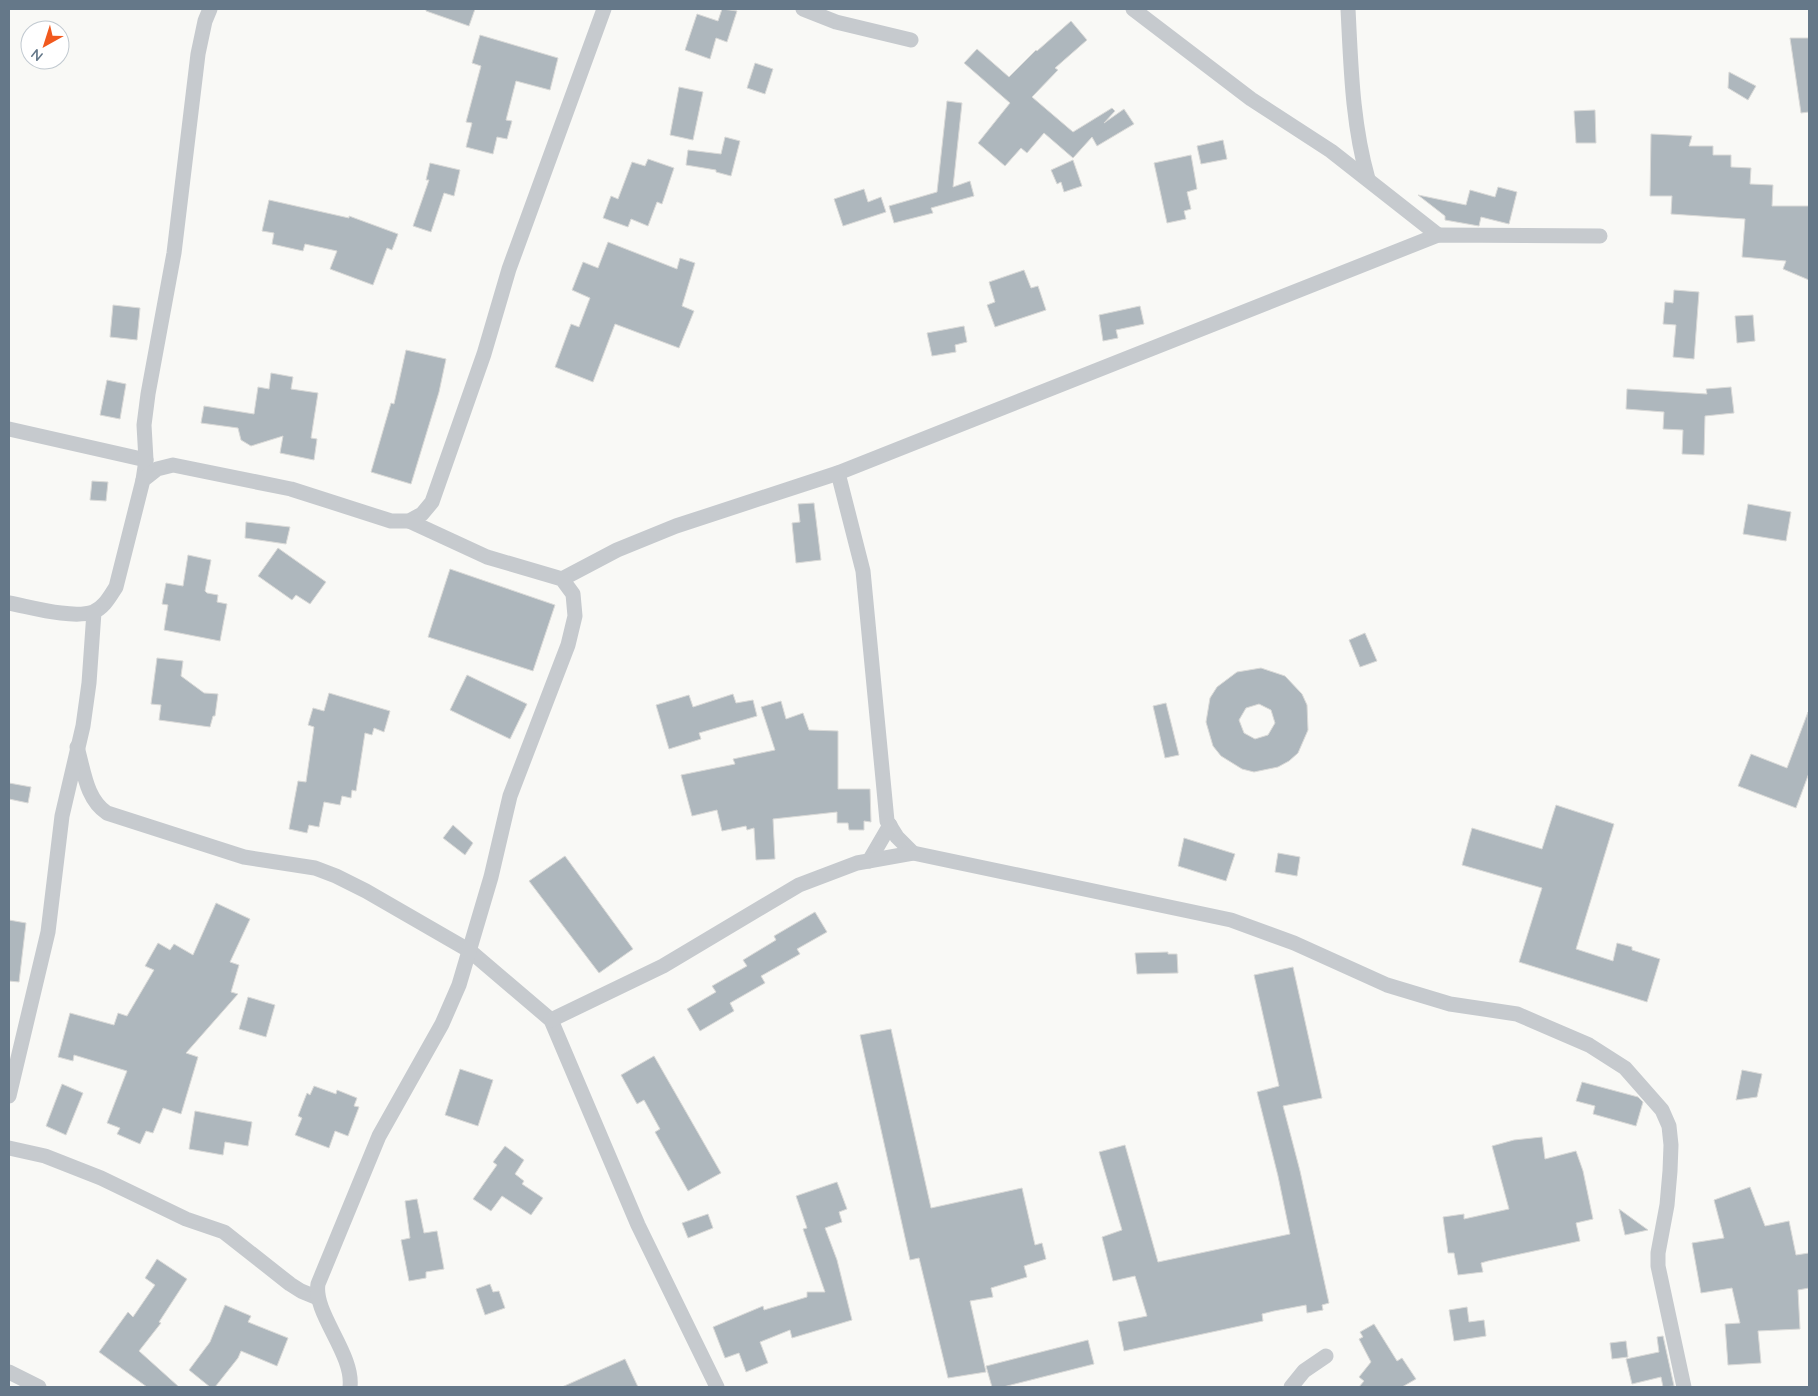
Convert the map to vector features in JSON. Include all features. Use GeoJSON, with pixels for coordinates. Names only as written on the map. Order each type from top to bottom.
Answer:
{"type":"FeatureCollection","features":[{"type":"Feature","properties":{"kind":"street"},"geometry":{"type":"LineString","coordinates":[[9,603],[78,614],[94,612],[107,602],[116,587],[143,480],[146,460],[144,425],[148,394],[174,253],[198,54],[204,21],[210,9]]}},
{"type":"Feature","properties":{"kind":"street"},"geometry":{"type":"LineString","coordinates":[[410,521],[422,514],[432,502],[484,354],[509,269],[604,9]]}},
{"type":"Feature","properties":{"kind":"street"},"geometry":{"type":"LineString","coordinates":[[804,9],[836,22],[911,40]]}},
{"type":"Feature","properties":{"kind":"street"},"geometry":{"type":"LineString","coordinates":[[1133,9],[1251,99],[1331,151],[1438,235]]}},
{"type":"Feature","properties":{"kind":"street"},"geometry":{"type":"LineString","coordinates":[[1348,9],[1353,104],[1359,146],[1368,179]]}},
{"type":"Feature","properties":{"kind":"street"},"geometry":{"type":"LineString","coordinates":[[562,579],[617,550],[676,526],[838,473],[1438,235],[1600,236]]}},
{"type":"Feature","properties":{"kind":"street"},"geometry":{"type":"LineString","coordinates":[[9,429],[146,460]]}},
{"type":"Feature","properties":{"kind":"street"},"geometry":{"type":"LineString","coordinates":[[143,480],[157,469],[174,465],[290,489],[391,521],[410,521],[487,557],[562,579],[573,594],[575,616],[570,638],[510,796],[491,877],[459,986],[442,1024],[376,1144],[318,1284],[318,1298],[338,1341],[351,1380],[350,1387]]}},
{"type":"Feature","properties":{"kind":"street"},"geometry":{"type":"LineString","coordinates":[[838,473],[863,571],[887,821],[913,853]]}},
{"type":"Feature","properties":{"kind":"street"},"geometry":{"type":"LineString","coordinates":[[9,1096],[48,932],[62,816],[89,683],[94,612]]}},
{"type":"Feature","properties":{"kind":"street"},"geometry":{"type":"LineString","coordinates":[[77,747],[90,794],[97,806],[107,813],[244,857],[315,868],[366,891],[470,951],[551,1020],[638,1225],[717,1387]]}},
{"type":"Feature","properties":{"kind":"street"},"geometry":{"type":"LineString","coordinates":[[869,862],[890,825]]}},
{"type":"Feature","properties":{"kind":"street"},"geometry":{"type":"LineString","coordinates":[[551,1020],[663,966],[799,885],[830,872],[913,853],[1231,920],[1294,943],[1387,985],[1450,1004],[1517,1014],[1589,1045],[1625,1068],[1662,1110],[1668,1126],[1671,1145],[1670,1171],[1667,1205],[1658,1253],[1658,1266],[1684,1387]]}},
{"type":"Feature","properties":{"kind":"street"},"geometry":{"type":"LineString","coordinates":[[9,1148],[45,1156],[101,1178],[186,1219],[224,1232],[296,1288],[318,1298]]}},
{"type":"Feature","properties":{"kind":"street"},"geometry":{"type":"LineString","coordinates":[[1291,1387],[1304,1371],[1326,1356]]}},
{"type":"Feature","properties":{"kind":"street"},"geometry":{"type":"LineString","coordinates":[[9,1372],[39,1387]]}},
{"type":"Feature","properties":{"kind":"building"},"geometry":{"type":"Polygon","coordinates":[[[426,9],[475,9],[469,26],[426,11],[426,9]]]}},
{"type":"Feature","properties":{"kind":"building"},"geometry":{"type":"Polygon","coordinates":[[[722,9],[737,11],[727,42],[716,38],[710,59],[685,50],[697,14],[718,21],[722,9]]]}},
{"type":"Feature","properties":{"kind":"building"},"geometry":{"type":"Polygon","coordinates":[[[1071,21],[1087,40],[1055,68],[1058,70],[1032,97],[1073,132],[1112,108],[1115,111],[1104,123],[1124,109],[1134,124],[1097,146],[1092,137],[1073,158],[1044,133],[1027,153],[1021,148],[1005,166],[978,143],[1010,103],[964,63],[977,49],[1009,77],[1036,50],[1071,21]]]}},
{"type":"Feature","properties":{"kind":"building"},"geometry":{"type":"Polygon","coordinates":[[[480,35],[558,58],[550,90],[516,81],[506,120],[512,121],[507,139],[497,137],[493,154],[466,147],[472,123],[466,122],[481,66],[472,63],[480,35]]]}},
{"type":"Feature","properties":{"kind":"building"},"geometry":{"type":"Polygon","coordinates":[[[1790,38],[1809,38],[1809,112],[1801,113],[1790,38]]]}},
{"type":"Feature","properties":{"kind":"building"},"geometry":{"type":"Polygon","coordinates":[[[755,63],[773,69],[765,94],[747,88],[755,63]]]}},
{"type":"Feature","properties":{"kind":"building"},"geometry":{"type":"Polygon","coordinates":[[[1729,72],[1756,86],[1748,100],[1728,88],[1729,72]]]}},
{"type":"Feature","properties":{"kind":"building"},"geometry":{"type":"Polygon","coordinates":[[[679,87],[703,92],[693,140],[670,135],[679,87]]]}},
{"type":"Feature","properties":{"kind":"building"},"geometry":{"type":"Polygon","coordinates":[[[947,101],[962,103],[953,187],[970,181],[974,196],[931,208],[933,213],[894,223],[889,206],[937,192],[947,101]]]}},
{"type":"Feature","properties":{"kind":"building"},"geometry":{"type":"Polygon","coordinates":[[[1595,110],[1596,143],[1576,143],[1574,111],[1595,110]]]}},
{"type":"Feature","properties":{"kind":"building"},"geometry":{"type":"Polygon","coordinates":[[[1651,134],[1692,136],[1689,146],[1713,146],[1713,155],[1731,155],[1731,167],[1751,168],[1750,184],[1773,185],[1772,206],[1809,206],[1809,280],[1783,269],[1786,261],[1742,257],[1745,219],[1671,214],[1672,196],[1650,196],[1651,134]]]}},
{"type":"Feature","properties":{"kind":"building"},"geometry":{"type":"Polygon","coordinates":[[[725,137],[740,141],[731,176],[716,172],[716,170],[686,165],[688,150],[721,154],[725,137]]]}},
{"type":"Feature","properties":{"kind":"building"},"geometry":{"type":"Polygon","coordinates":[[[1223,140],[1227,159],[1201,164],[1197,146],[1223,140]]]}},
{"type":"Feature","properties":{"kind":"building"},"geometry":{"type":"Polygon","coordinates":[[[1191,155],[1197,189],[1187,192],[1191,209],[1184,211],[1186,219],[1167,223],[1154,163],[1191,155]]]}},
{"type":"Feature","properties":{"kind":"building"},"geometry":{"type":"Polygon","coordinates":[[[648,159],[674,168],[662,204],[657,202],[648,226],[631,219],[628,227],[603,218],[611,196],[618,199],[632,162],[645,166],[648,159]]]}},
{"type":"Feature","properties":{"kind":"building"},"geometry":{"type":"Polygon","coordinates":[[[1073,160],[1082,186],[1064,192],[1061,182],[1057,184],[1051,170],[1073,160]]]}},
{"type":"Feature","properties":{"kind":"building"},"geometry":{"type":"Polygon","coordinates":[[[430,163],[460,170],[454,196],[444,193],[431,232],[413,226],[429,180],[426,180],[430,163]]]}},
{"type":"Feature","properties":{"kind":"building"},"geometry":{"type":"Polygon","coordinates":[[[1498,187],[1517,192],[1509,224],[1481,217],[1479,226],[1445,220],[1445,216],[1418,195],[1466,205],[1470,190],[1495,197],[1498,187]]]}},
{"type":"Feature","properties":{"kind":"building"},"geometry":{"type":"Polygon","coordinates":[[[864,189],[868,202],[881,197],[886,212],[843,226],[834,199],[864,189]]]}},
{"type":"Feature","properties":{"kind":"building"},"geometry":{"type":"Polygon","coordinates":[[[269,200],[349,218],[349,216],[398,234],[392,250],[387,248],[373,285],[330,269],[337,251],[305,244],[303,251],[272,244],[274,233],[262,231],[269,200]]]}},
{"type":"Feature","properties":{"kind":"building"},"geometry":{"type":"Polygon","coordinates":[[[608,242],[677,269],[680,258],[695,263],[682,306],[694,311],[679,348],[615,324],[593,382],[555,367],[571,324],[579,327],[590,298],[572,290],[583,262],[598,268],[608,242]]]}},
{"type":"Feature","properties":{"kind":"building"},"geometry":{"type":"Polygon","coordinates":[[[1024,270],[1031,288],[1038,286],[1046,310],[995,327],[987,305],[995,302],[989,282],[1024,270]]]}},
{"type":"Feature","properties":{"kind":"building"},"geometry":{"type":"Polygon","coordinates":[[[1674,290],[1699,292],[1694,359],[1673,357],[1676,325],[1663,324],[1665,302],[1673,303],[1674,290]]]}},
{"type":"Feature","properties":{"kind":"building"},"geometry":{"type":"Polygon","coordinates":[[[113,305],[140,308],[137,340],[110,337],[113,305]]]}},
{"type":"Feature","properties":{"kind":"building"},"geometry":{"type":"Polygon","coordinates":[[[1140,306],[1144,324],[1116,330],[1118,338],[1103,341],[1099,315],[1140,306]]]}},
{"type":"Feature","properties":{"kind":"building"},"geometry":{"type":"Polygon","coordinates":[[[1753,315],[1755,341],[1737,343],[1735,316],[1753,315]]]}},
{"type":"Feature","properties":{"kind":"building"},"geometry":{"type":"Polygon","coordinates":[[[964,326],[967,342],[955,345],[956,352],[932,356],[927,333],[964,326]]]}},
{"type":"Feature","properties":{"kind":"building"},"geometry":{"type":"Polygon","coordinates":[[[406,350],[446,359],[439,392],[411,484],[371,472],[391,403],[394,404],[406,350]]]}},
{"type":"Feature","properties":{"kind":"building"},"geometry":{"type":"Polygon","coordinates":[[[271,373],[293,377],[291,389],[318,393],[311,438],[317,439],[314,460],[280,453],[283,436],[251,446],[241,440],[238,428],[201,423],[204,406],[254,414],[258,387],[269,389],[271,373]]]}},
{"type":"Feature","properties":{"kind":"building"},"geometry":{"type":"Polygon","coordinates":[[[107,380],[126,384],[120,419],[100,415],[107,380]]]}},
{"type":"Feature","properties":{"kind":"building"},"geometry":{"type":"Polygon","coordinates":[[[1731,387],[1734,413],[1705,416],[1704,455],[1682,454],[1683,430],[1663,429],[1664,412],[1626,409],[1627,389],[1707,394],[1706,389],[1731,387]]]}},
{"type":"Feature","properties":{"kind":"building"},"geometry":{"type":"Polygon","coordinates":[[[92,481],[108,482],[106,501],[90,500],[92,481]]]}},
{"type":"Feature","properties":{"kind":"building"},"geometry":{"type":"Polygon","coordinates":[[[814,503],[821,560],[796,563],[792,523],[800,522],[798,504],[814,503]]]}},
{"type":"Feature","properties":{"kind":"building"},"geometry":{"type":"Polygon","coordinates":[[[1748,504],[1791,512],[1786,541],[1743,534],[1748,504]]]}},
{"type":"Feature","properties":{"kind":"building"},"geometry":{"type":"Polygon","coordinates":[[[246,522],[290,527],[286,544],[245,538],[246,522]]]}},
{"type":"Feature","properties":{"kind":"building"},"geometry":{"type":"Polygon","coordinates":[[[278,548],[326,582],[310,604],[296,595],[292,600],[258,576],[278,548]]]}},
{"type":"Feature","properties":{"kind":"building"},"geometry":{"type":"Polygon","coordinates":[[[188,555],[211,560],[205,591],[218,595],[217,602],[227,604],[220,641],[164,630],[168,605],[162,604],[166,583],[183,586],[188,555]]]}},
{"type":"Feature","properties":{"kind":"building"},"geometry":{"type":"Polygon","coordinates":[[[450,569],[555,605],[533,671],[428,637],[450,569]]]}},
{"type":"Feature","properties":{"kind":"building"},"geometry":{"type":"Polygon","coordinates":[[[1365,633],[1377,661],[1360,667],[1349,640],[1365,633]]]}},
{"type":"Feature","properties":{"kind":"building"},"geometry":{"type":"Polygon","coordinates":[[[157,658],[183,661],[181,676],[204,693],[218,694],[215,716],[213,716],[210,727],[159,720],[161,705],[151,704],[157,658]]]}},
{"type":"Feature","properties":{"kind":"building"},"geometry":{"type":"Polygon","coordinates":[[[1261,668],[1285,676],[1302,694],[1307,705],[1308,730],[1298,753],[1278,767],[1254,772],[1242,769],[1221,756],[1213,746],[1206,722],[1210,698],[1217,687],[1237,672],[1261,668]],[[1259,704],[1246,708],[1239,720],[1244,733],[1255,739],[1268,735],[1275,723],[1271,710],[1259,704]]]}},
{"type":"Feature","properties":{"kind":"building"},"geometry":{"type":"Polygon","coordinates":[[[467,675],[527,704],[510,739],[450,710],[467,675]]]}},
{"type":"Feature","properties":{"kind":"building"},"geometry":{"type":"Polygon","coordinates":[[[329,693],[390,711],[384,732],[374,728],[372,735],[365,733],[356,791],[352,790],[351,798],[342,796],[340,805],[324,802],[319,827],[309,825],[307,833],[289,829],[298,781],[306,782],[314,727],[308,725],[313,708],[324,711],[329,693]]]}},
{"type":"Feature","properties":{"kind":"building"},"geometry":{"type":"Polygon","coordinates":[[[733,694],[736,703],[753,700],[757,716],[699,733],[701,739],[669,749],[656,705],[689,695],[693,707],[733,694]]]}},
{"type":"Feature","properties":{"kind":"building"},"geometry":{"type":"Polygon","coordinates":[[[781,701],[786,719],[803,713],[809,730],[838,731],[838,789],[870,789],[871,822],[864,821],[864,830],[849,830],[848,823],[837,823],[837,812],[773,819],[775,859],[756,860],[754,828],[747,830],[746,826],[722,831],[717,810],[692,816],[681,775],[735,764],[733,759],[775,750],[761,707],[781,701]]]}},
{"type":"Feature","properties":{"kind":"building"},"geometry":{"type":"Polygon","coordinates":[[[1166,703],[1179,755],[1165,758],[1153,706],[1166,703]]]}},
{"type":"Feature","properties":{"kind":"building"},"geometry":{"type":"Polygon","coordinates":[[[1808,712],[1809,773],[1796,808],[1738,786],[1751,754],[1787,768],[1808,712]]]}},
{"type":"Feature","properties":{"kind":"building"},"geometry":{"type":"Polygon","coordinates":[[[9,783],[31,787],[28,803],[9,799],[9,783]]]}},
{"type":"Feature","properties":{"kind":"building"},"geometry":{"type":"Polygon","coordinates":[[[1556,805],[1614,824],[1576,949],[1613,961],[1617,943],[1660,959],[1647,1002],[1519,962],[1542,888],[1462,865],[1472,828],[1542,849],[1556,805]]]}},
{"type":"Feature","properties":{"kind":"building"},"geometry":{"type":"Polygon","coordinates":[[[453,825],[473,843],[465,855],[443,838],[453,825]]]}},
{"type":"Feature","properties":{"kind":"building"},"geometry":{"type":"Polygon","coordinates":[[[1184,838],[1235,854],[1226,881],[1178,866],[1184,838]]]}},
{"type":"Feature","properties":{"kind":"building"},"geometry":{"type":"Polygon","coordinates":[[[1278,853],[1300,857],[1297,876],[1275,872],[1278,853]]]}},
{"type":"Feature","properties":{"kind":"building"},"geometry":{"type":"Polygon","coordinates":[[[565,856],[633,949],[599,973],[529,881],[565,856]]]}},
{"type":"Feature","properties":{"kind":"building"},"geometry":{"type":"Polygon","coordinates":[[[216,903],[250,919],[230,962],[239,965],[231,992],[238,994],[186,1053],[198,1057],[181,1114],[163,1108],[153,1133],[146,1131],[140,1144],[117,1134],[120,1128],[107,1123],[127,1071],[74,1055],[73,1061],[58,1057],[70,1013],[114,1025],[118,1013],[127,1016],[154,970],[145,966],[158,943],[170,950],[174,944],[193,955],[216,903]]]}},
{"type":"Feature","properties":{"kind":"building"},"geometry":{"type":"Polygon","coordinates":[[[815,912],[827,932],[797,949],[800,954],[761,976],[765,983],[730,1003],[734,1011],[700,1031],[687,1009],[716,992],[712,986],[747,966],[743,960],[776,940],[774,936],[815,912]]]}},
{"type":"Feature","properties":{"kind":"building"},"geometry":{"type":"Polygon","coordinates":[[[9,920],[26,923],[19,982],[9,981],[9,920]]]}},
{"type":"Feature","properties":{"kind":"building"},"geometry":{"type":"Polygon","coordinates":[[[1168,952],[1168,954],[1177,954],[1178,973],[1137,974],[1135,953],[1168,952]]]}},
{"type":"Feature","properties":{"kind":"building"},"geometry":{"type":"Polygon","coordinates":[[[1293,967],[1322,1098],[1283,1106],[1300,1171],[1329,1303],[1322,1305],[1323,1310],[1307,1313],[1306,1305],[1274,1311],[1262,1314],[1263,1321],[1124,1351],[1118,1322],[1147,1316],[1135,1276],[1113,1281],[1102,1237],[1122,1230],[1099,1152],[1125,1145],[1158,1262],[1290,1234],[1257,1092],[1279,1086],[1254,975],[1293,967]]]}},
{"type":"Feature","properties":{"kind":"building"},"geometry":{"type":"Polygon","coordinates":[[[248,997],[275,1005],[266,1037],[239,1029],[248,997]]]}},
{"type":"Feature","properties":{"kind":"building"},"geometry":{"type":"Polygon","coordinates":[[[891,1029],[931,1208],[1022,1188],[1035,1245],[1042,1243],[1046,1259],[1024,1266],[1027,1277],[991,1288],[993,1297],[970,1301],[986,1372],[948,1378],[919,1258],[910,1260],[860,1035],[891,1029]]]}},
{"type":"Feature","properties":{"kind":"building"},"geometry":{"type":"Polygon","coordinates":[[[654,1056],[721,1173],[688,1191],[655,1132],[660,1129],[644,1100],[637,1104],[621,1075],[654,1056]]]}},
{"type":"Feature","properties":{"kind":"building"},"geometry":{"type":"Polygon","coordinates":[[[460,1069],[493,1080],[478,1126],[445,1115],[460,1069]]]}},
{"type":"Feature","properties":{"kind":"building"},"geometry":{"type":"Polygon","coordinates":[[[1742,1070],[1762,1074],[1757,1097],[1736,1100],[1742,1070]]]}},
{"type":"Feature","properties":{"kind":"building"},"geometry":{"type":"Polygon","coordinates":[[[1582,1082],[1638,1097],[1643,1102],[1636,1126],[1593,1114],[1595,1106],[1576,1101],[1582,1082]]]}},
{"type":"Feature","properties":{"kind":"building"},"geometry":{"type":"Polygon","coordinates":[[[62,1084],[83,1093],[66,1135],[46,1126],[62,1084]]]}},
{"type":"Feature","properties":{"kind":"building"},"geometry":{"type":"Polygon","coordinates":[[[314,1086],[336,1094],[337,1090],[357,1098],[354,1106],[359,1107],[348,1136],[335,1131],[329,1148],[295,1135],[302,1118],[298,1116],[307,1093],[310,1095],[314,1086]]]}},
{"type":"Feature","properties":{"kind":"building"},"geometry":{"type":"Polygon","coordinates":[[[195,1111],[252,1122],[248,1146],[225,1142],[223,1155],[189,1149],[195,1111]]]}},
{"type":"Feature","properties":{"kind":"building"},"geometry":{"type":"Polygon","coordinates":[[[1542,1137],[1545,1159],[1576,1151],[1583,1171],[1593,1219],[1576,1223],[1580,1241],[1488,1261],[1481,1263],[1483,1272],[1458,1275],[1454,1253],[1448,1253],[1443,1217],[1464,1214],[1464,1219],[1509,1209],[1492,1146],[1514,1140],[1542,1137]]]}},
{"type":"Feature","properties":{"kind":"building"},"geometry":{"type":"Polygon","coordinates":[[[505,1146],[524,1160],[515,1174],[524,1181],[522,1184],[543,1198],[531,1215],[502,1196],[491,1211],[473,1199],[497,1165],[493,1162],[505,1146]]]}},
{"type":"Feature","properties":{"kind":"building"},"geometry":{"type":"Polygon","coordinates":[[[837,1182],[847,1209],[839,1212],[842,1222],[825,1228],[837,1260],[852,1320],[792,1338],[790,1330],[760,1342],[768,1363],[746,1372],[739,1353],[725,1358],[713,1327],[763,1306],[764,1310],[807,1297],[807,1292],[825,1292],[803,1229],[807,1228],[796,1196],[837,1182]]]}},
{"type":"Feature","properties":{"kind":"building"},"geometry":{"type":"Polygon","coordinates":[[[1750,1187],[1765,1226],[1789,1221],[1796,1255],[1809,1253],[1809,1288],[1798,1290],[1800,1329],[1758,1331],[1761,1363],[1728,1365],[1725,1324],[1740,1323],[1732,1288],[1701,1293],[1692,1243],[1724,1238],[1714,1200],[1750,1187]]]}},
{"type":"Feature","properties":{"kind":"building"},"geometry":{"type":"Polygon","coordinates":[[[417,1199],[424,1233],[437,1231],[444,1269],[426,1272],[426,1278],[409,1281],[401,1240],[410,1238],[405,1201],[417,1199]]]}},
{"type":"Feature","properties":{"kind":"building"},"geometry":{"type":"Polygon","coordinates":[[[1619,1209],[1648,1230],[1625,1235],[1619,1209]]]}},
{"type":"Feature","properties":{"kind":"building"},"geometry":{"type":"Polygon","coordinates":[[[708,1214],[713,1228],[688,1238],[682,1223],[708,1214]]]}},
{"type":"Feature","properties":{"kind":"building"},"geometry":{"type":"Polygon","coordinates":[[[157,1259],[187,1279],[159,1322],[161,1323],[139,1351],[179,1387],[147,1387],[99,1352],[128,1312],[133,1317],[155,1285],[145,1278],[157,1259]]]}},
{"type":"Feature","properties":{"kind":"building"},"geometry":{"type":"Polygon","coordinates":[[[490,1284],[493,1292],[499,1291],[505,1308],[485,1315],[476,1289],[490,1284]]]}},
{"type":"Feature","properties":{"kind":"building"},"geometry":{"type":"Polygon","coordinates":[[[225,1305],[251,1316],[248,1322],[288,1338],[277,1366],[241,1351],[238,1358],[215,1387],[210,1387],[189,1370],[210,1342],[225,1305]]]}},
{"type":"Feature","properties":{"kind":"building"},"geometry":{"type":"Polygon","coordinates":[[[1467,1307],[1469,1322],[1484,1320],[1486,1336],[1454,1341],[1449,1310],[1467,1307]]]}},
{"type":"Feature","properties":{"kind":"building"},"geometry":{"type":"Polygon","coordinates":[[[1374,1324],[1397,1361],[1402,1358],[1416,1379],[1402,1387],[1359,1387],[1364,1381],[1359,1377],[1371,1362],[1359,1339],[1363,1337],[1360,1332],[1374,1324]]]}},
{"type":"Feature","properties":{"kind":"building"},"geometry":{"type":"Polygon","coordinates":[[[1663,1336],[1674,1386],[1663,1387],[1661,1377],[1632,1384],[1626,1359],[1659,1352],[1657,1337],[1663,1336]]]}},
{"type":"Feature","properties":{"kind":"building"},"geometry":{"type":"Polygon","coordinates":[[[1088,1340],[1094,1364],[1003,1387],[992,1387],[986,1366],[1088,1340]]]}},
{"type":"Feature","properties":{"kind":"building"},"geometry":{"type":"Polygon","coordinates":[[[1626,1341],[1628,1357],[1612,1359],[1610,1343],[1626,1341]]]}},
{"type":"Feature","properties":{"kind":"building"},"geometry":{"type":"Polygon","coordinates":[[[625,1359],[638,1387],[562,1387],[625,1359]]]}}]}
